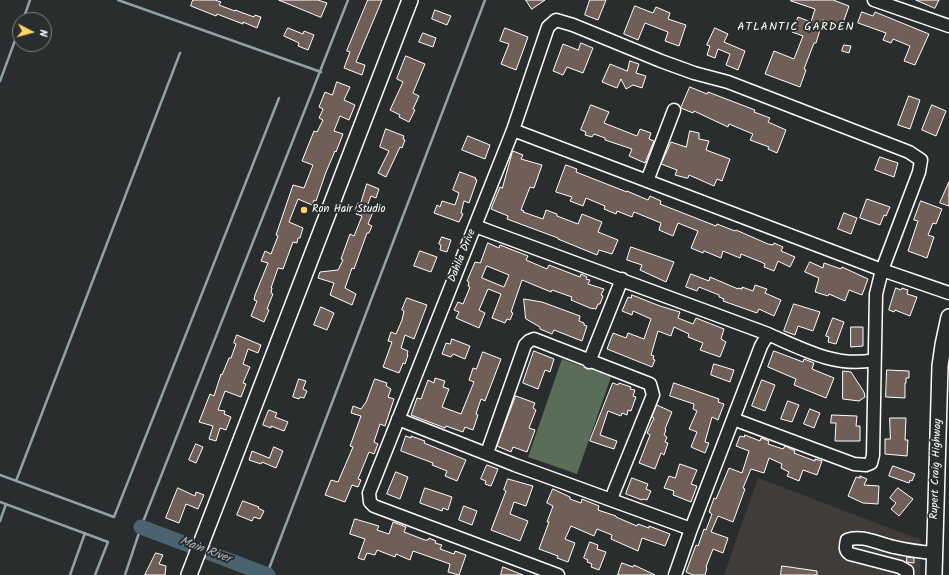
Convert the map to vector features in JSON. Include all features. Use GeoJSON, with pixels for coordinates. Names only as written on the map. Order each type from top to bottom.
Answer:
{"type":"FeatureCollection","features":[{"type":"Feature","properties":{"kind":"main road"},"geometry":{"type":"LineString","coordinates":[[189,575],[410,0]]}},
{"type":"Feature","properties":{"kind":"main road","name":"Rupert Craig Highway"},"geometry":{"type":"LineString","coordinates":[[934,575],[940,366],[949,317]]}},
{"type":"Feature","properties":{"kind":"street"},"geometry":{"type":"LineString","coordinates":[[874,0],[949,26]]}},
{"type":"Feature","properties":{"kind":"street","name":"Dahlia Drive"},"geometry":{"type":"LineString","coordinates":[[558,575],[383,510],[374,506],[370,502],[369,493],[513,130],[548,27],[556,20],[573,25],[694,73],[728,82],[909,152],[921,160],[919,172],[882,270]]}},
{"type":"Feature","properties":{"kind":"street"},"geometry":{"type":"LineString","coordinates":[[647,181],[674,110]]}},
{"type":"Feature","properties":{"kind":"street"},"geometry":{"type":"LineString","coordinates":[[513,130],[882,270],[949,293]]}},
{"type":"Feature","properties":{"kind":"street"},"geometry":{"type":"LineString","coordinates":[[475,226],[768,334],[785,341],[800,350],[834,360],[864,362],[874,360]]}},
{"type":"Feature","properties":{"kind":"street"},"geometry":{"type":"LineString","coordinates":[[733,419],[854,464],[866,465],[871,463],[873,455],[876,294],[882,270]]}},
{"type":"Feature","properties":{"kind":"street"},"geometry":{"type":"LineString","coordinates":[[589,362],[622,279]]}},
{"type":"Feature","properties":{"kind":"street"},"geometry":{"type":"LineString","coordinates":[[676,575],[691,529],[761,346],[768,334]]}},
{"type":"Feature","properties":{"kind":"street"},"geometry":{"type":"LineString","coordinates":[[487,453],[525,345],[529,341],[534,340],[650,384],[653,395],[611,499]]}},
{"type":"Feature","properties":{"kind":"street"},"geometry":{"type":"LineString","coordinates":[[398,419],[515,465],[691,529]]}},
{"type":"Feature","properties":{"kind":"street"},"geometry":{"type":"LineString","coordinates":[[907,575],[907,571],[900,567],[847,552],[845,548],[847,540],[862,538],[892,547],[935,554]]}},
{"type":"Feature","properties":{"kind":"shaded area"},"geometry":{"type":"Polygon","coordinates":[[[758,478],[921,540],[920,575],[724,575],[758,478]]]}},
{"type":"Feature","properties":{"kind":"green space"},"geometry":{"type":"Polygon","coordinates":[[[562,359],[611,377],[577,474],[528,457],[562,359]]]}},
{"type":"Feature","properties":{"kind":"building"},"geometry":{"type":"Polygon","coordinates":[[[193,0],[215,0],[221,2],[219,5],[235,11],[254,17],[255,15],[261,17],[257,28],[217,14],[216,16],[191,6],[193,0]]]}},
{"type":"Feature","properties":{"kind":"building"},"geometry":{"type":"Polygon","coordinates":[[[279,0],[318,0],[327,3],[321,17],[279,0]]]}},
{"type":"Feature","properties":{"kind":"building"},"geometry":{"type":"Polygon","coordinates":[[[368,0],[382,0],[356,62],[365,65],[362,75],[344,68],[350,52],[347,51],[368,0]]]}},
{"type":"Feature","properties":{"kind":"building"},"geometry":{"type":"Polygon","coordinates":[[[526,0],[545,0],[532,9],[526,0]]]}},
{"type":"Feature","properties":{"kind":"building"},"geometry":{"type":"Polygon","coordinates":[[[590,0],[606,0],[598,20],[585,15],[590,0]]]}},
{"type":"Feature","properties":{"kind":"building"},"geometry":{"type":"Polygon","coordinates":[[[791,0],[833,0],[849,6],[842,26],[823,20],[816,43],[814,43],[804,69],[806,70],[800,87],[765,74],[774,51],[794,59],[803,36],[792,32],[798,17],[811,22],[815,9],[791,0]]]}},
{"type":"Feature","properties":{"kind":"building"},"geometry":{"type":"Polygon","coordinates":[[[916,0],[939,0],[935,8],[916,0]]]}},
{"type":"Feature","properties":{"kind":"building"},"geometry":{"type":"Polygon","coordinates":[[[635,6],[653,13],[656,7],[670,13],[668,19],[686,25],[679,46],[665,41],[668,32],[645,23],[638,40],[624,34],[635,6]]]}},
{"type":"Feature","properties":{"kind":"building"},"geometry":{"type":"Polygon","coordinates":[[[435,10],[451,16],[447,25],[432,19],[435,10]]]}},
{"type":"Feature","properties":{"kind":"building"},"geometry":{"type":"Polygon","coordinates":[[[862,12],[873,16],[875,12],[929,34],[915,65],[904,61],[910,46],[893,39],[891,43],[883,40],[886,33],[858,23],[862,12]]]}},
{"type":"Feature","properties":{"kind":"building"},"geometry":{"type":"Polygon","coordinates":[[[288,28],[303,34],[304,31],[314,35],[308,50],[298,46],[299,43],[284,36],[288,28]]]}},
{"type":"Feature","properties":{"kind":"building"},"geometry":{"type":"Polygon","coordinates":[[[505,28],[528,37],[516,70],[501,64],[509,44],[500,41],[505,28]]]}},
{"type":"Feature","properties":{"kind":"building"},"geometry":{"type":"Polygon","coordinates":[[[715,28],[728,34],[724,42],[745,51],[738,70],[726,65],[730,54],[718,49],[715,58],[707,55],[710,46],[707,45],[715,28]]]}},
{"type":"Feature","properties":{"kind":"building"},"geometry":{"type":"Polygon","coordinates":[[[423,33],[436,38],[433,47],[419,42],[423,33]]]}},
{"type":"Feature","properties":{"kind":"building"},"geometry":{"type":"Polygon","coordinates":[[[581,43],[593,48],[583,73],[567,67],[563,75],[553,71],[563,44],[578,50],[581,43]]]}},
{"type":"Feature","properties":{"kind":"building"},"geometry":{"type":"Polygon","coordinates":[[[844,45],[851,46],[849,53],[842,51],[844,45]]]}},
{"type":"Feature","properties":{"kind":"building"},"geometry":{"type":"Polygon","coordinates":[[[406,56],[425,64],[413,93],[419,96],[413,109],[415,110],[409,122],[390,110],[403,82],[397,79],[406,56]]]}},
{"type":"Feature","properties":{"kind":"building"},"geometry":{"type":"Polygon","coordinates":[[[630,61],[639,64],[636,73],[646,76],[642,88],[633,85],[626,89],[621,79],[617,88],[602,82],[610,64],[627,71],[630,61]]]}},
{"type":"Feature","properties":{"kind":"building"},"geometry":{"type":"Polygon","coordinates":[[[337,82],[350,87],[344,100],[355,105],[349,120],[340,116],[334,131],[343,134],[326,172],[316,201],[314,200],[312,205],[298,199],[289,222],[303,228],[297,243],[293,242],[283,269],[278,268],[271,288],[271,293],[273,294],[267,309],[269,310],[264,322],[251,316],[257,301],[254,300],[255,295],[268,263],[261,261],[265,251],[271,254],[278,236],[276,235],[293,185],[304,188],[313,165],[302,161],[314,131],[317,132],[323,120],[319,118],[323,109],[319,107],[325,92],[332,95],[337,82]]]}},
{"type":"Feature","properties":{"kind":"building"},"geometry":{"type":"Polygon","coordinates":[[[690,87],[707,94],[708,92],[755,110],[754,112],[770,118],[768,122],[786,130],[777,153],[768,149],[769,147],[750,140],[753,134],[729,124],[728,127],[694,111],[693,113],[681,108],[690,87]]]}},
{"type":"Feature","properties":{"kind":"building"},"geometry":{"type":"Polygon","coordinates":[[[909,96],[920,100],[910,129],[898,125],[909,96]]]}},
{"type":"Feature","properties":{"kind":"building"},"geometry":{"type":"Polygon","coordinates":[[[591,105],[609,112],[604,123],[637,136],[640,129],[651,133],[649,139],[654,141],[645,163],[629,156],[632,149],[605,140],[605,138],[594,134],[592,137],[585,135],[586,132],[581,130],[591,105]]]}},
{"type":"Feature","properties":{"kind":"building"},"geometry":{"type":"Polygon","coordinates":[[[932,105],[946,111],[936,136],[922,130],[932,105]]]}},
{"type":"Feature","properties":{"kind":"building"},"geometry":{"type":"Polygon","coordinates":[[[386,129],[404,136],[403,139],[405,140],[402,148],[400,147],[386,177],[378,173],[389,151],[380,147],[386,129]]]}},
{"type":"Feature","properties":{"kind":"building"},"geometry":{"type":"Polygon","coordinates":[[[690,131],[699,133],[699,139],[709,141],[706,150],[730,159],[722,181],[717,179],[714,186],[689,175],[688,178],[686,178],[675,175],[677,170],[661,164],[671,142],[686,147],[690,131]]]}},
{"type":"Feature","properties":{"kind":"building"},"geometry":{"type":"Polygon","coordinates":[[[468,136],[490,145],[485,159],[462,150],[468,136]]]}},
{"type":"Feature","properties":{"kind":"building"},"geometry":{"type":"Polygon","coordinates":[[[513,151],[523,155],[521,159],[542,165],[534,188],[530,187],[521,210],[543,219],[546,210],[578,224],[582,214],[602,222],[598,232],[618,240],[612,254],[599,250],[597,255],[558,238],[507,219],[508,216],[491,209],[500,187],[502,188],[513,151]]]}},
{"type":"Feature","properties":{"kind":"building"},"geometry":{"type":"Polygon","coordinates":[[[880,157],[898,163],[894,177],[875,170],[880,157]]]}},
{"type":"Feature","properties":{"kind":"building"},"geometry":{"type":"Polygon","coordinates":[[[566,165],[577,169],[576,172],[648,200],[650,196],[661,201],[660,204],[716,226],[717,224],[735,231],[736,230],[768,244],[773,245],[774,243],[783,247],[781,251],[795,257],[790,267],[778,261],[774,271],[764,267],[765,264],[741,254],[740,258],[723,251],[721,258],[704,251],[703,253],[691,248],[698,231],[678,223],[673,236],[659,230],[661,223],[634,212],[632,217],[617,211],[616,214],[604,209],[605,206],[586,198],[583,206],[570,201],[572,197],[556,192],[566,165]]]}},
{"type":"Feature","properties":{"kind":"building"},"geometry":{"type":"Polygon","coordinates":[[[460,172],[476,178],[475,179],[477,180],[469,203],[464,201],[461,213],[463,214],[459,222],[434,213],[437,205],[440,207],[442,201],[455,205],[459,193],[453,190],[460,172]]]}},
{"type":"Feature","properties":{"kind":"building"},"geometry":{"type":"Polygon","coordinates":[[[949,182],[949,206],[940,203],[949,182]]]}},
{"type":"Feature","properties":{"kind":"building"},"geometry":{"type":"Polygon","coordinates":[[[367,184],[379,189],[376,198],[371,196],[366,209],[373,212],[368,224],[372,226],[369,233],[367,233],[354,269],[352,268],[345,288],[356,294],[352,305],[330,295],[334,283],[318,278],[320,272],[338,270],[343,260],[341,259],[350,234],[354,236],[362,216],[356,214],[358,211],[355,210],[358,203],[360,204],[367,184]]]}},
{"type":"Feature","properties":{"kind":"building"},"geometry":{"type":"Polygon","coordinates":[[[867,199],[890,207],[886,216],[884,215],[880,225],[860,218],[867,199]]]}},
{"type":"Feature","properties":{"kind":"building"},"geometry":{"type":"Polygon","coordinates":[[[921,201],[942,209],[936,224],[933,223],[928,235],[934,237],[927,258],[908,251],[918,221],[914,220],[921,201]]]}},
{"type":"Feature","properties":{"kind":"building"},"geometry":{"type":"Polygon","coordinates":[[[844,213],[857,218],[851,234],[838,229],[844,213]]]}},
{"type":"Feature","properties":{"kind":"building"},"geometry":{"type":"Polygon","coordinates":[[[442,237],[451,240],[447,252],[440,250],[441,245],[439,244],[442,237]]]}},
{"type":"Feature","properties":{"kind":"building"},"geometry":{"type":"Polygon","coordinates":[[[488,243],[499,248],[500,245],[528,256],[526,260],[547,269],[549,265],[580,277],[581,274],[587,277],[586,279],[590,280],[588,284],[604,289],[601,295],[603,296],[596,309],[590,308],[571,300],[572,297],[552,290],[551,292],[522,280],[511,312],[513,313],[510,320],[507,319],[505,323],[492,318],[501,294],[488,289],[479,310],[485,313],[479,328],[456,318],[459,312],[454,310],[458,302],[463,304],[470,287],[468,286],[469,282],[467,281],[475,262],[480,263],[488,243]],[[487,266],[482,278],[504,287],[509,275],[487,266]]]}},
{"type":"Feature","properties":{"kind":"building"},"geometry":{"type":"Polygon","coordinates":[[[631,247],[674,262],[666,282],[640,270],[642,265],[627,260],[631,247]]]}},
{"type":"Feature","properties":{"kind":"building"},"geometry":{"type":"Polygon","coordinates":[[[420,251],[437,257],[431,272],[414,266],[420,251]]]}},
{"type":"Feature","properties":{"kind":"building"},"geometry":{"type":"Polygon","coordinates":[[[810,262],[823,268],[824,263],[841,269],[842,267],[868,279],[862,295],[849,290],[845,301],[829,294],[828,296],[815,292],[819,278],[805,272],[810,262]]]}},
{"type":"Feature","properties":{"kind":"building"},"geometry":{"type":"Polygon","coordinates":[[[691,274],[709,281],[710,277],[738,289],[742,289],[742,287],[753,291],[755,285],[767,289],[765,293],[781,300],[774,316],[759,309],[757,313],[723,301],[724,299],[719,297],[719,295],[699,287],[697,291],[686,287],[691,274]]]}},
{"type":"Feature","properties":{"kind":"building"},"geometry":{"type":"Polygon","coordinates":[[[896,288],[908,290],[907,294],[917,297],[910,316],[895,310],[894,312],[889,310],[896,288]]]}},
{"type":"Feature","properties":{"kind":"building"},"geometry":{"type":"Polygon","coordinates":[[[632,295],[680,312],[678,318],[693,324],[696,318],[724,329],[721,339],[726,342],[720,357],[700,350],[703,343],[688,337],[689,334],[674,327],[671,336],[658,331],[651,355],[654,356],[653,359],[655,360],[652,367],[607,349],[613,333],[626,338],[628,333],[644,339],[651,319],[633,311],[632,315],[622,311],[628,297],[631,298],[632,295]]]}},
{"type":"Feature","properties":{"kind":"building"},"geometry":{"type":"Polygon","coordinates":[[[407,298],[427,305],[414,339],[405,335],[401,348],[408,351],[408,355],[405,364],[403,363],[399,373],[383,367],[392,342],[388,341],[391,332],[396,334],[402,320],[404,311],[402,310],[407,298]]]}},
{"type":"Feature","properties":{"kind":"building"},"geometry":{"type":"Polygon","coordinates":[[[524,299],[542,302],[580,316],[579,321],[587,326],[582,341],[554,330],[552,334],[540,329],[540,327],[526,319],[524,299]]]}},
{"type":"Feature","properties":{"kind":"building"},"geometry":{"type":"Polygon","coordinates":[[[794,304],[820,312],[813,331],[798,326],[795,335],[784,331],[794,304]]]}},
{"type":"Feature","properties":{"kind":"building"},"geometry":{"type":"Polygon","coordinates":[[[321,307],[334,313],[327,330],[314,325],[321,307]]]}},
{"type":"Feature","properties":{"kind":"building"},"geometry":{"type":"Polygon","coordinates":[[[833,318],[844,322],[836,344],[828,342],[829,337],[826,336],[833,318]]]}},
{"type":"Feature","properties":{"kind":"building"},"geometry":{"type":"Polygon","coordinates":[[[851,327],[863,327],[863,346],[851,347],[851,327]]]}},
{"type":"Feature","properties":{"kind":"building"},"geometry":{"type":"Polygon","coordinates":[[[237,335],[261,345],[258,353],[248,349],[243,364],[250,367],[243,383],[246,384],[241,397],[225,391],[218,410],[225,411],[224,414],[231,417],[226,430],[220,428],[216,441],[209,439],[213,426],[199,422],[210,394],[214,396],[221,374],[222,375],[229,358],[231,358],[236,344],[234,343],[237,335]]]}},
{"type":"Feature","properties":{"kind":"building"},"geometry":{"type":"Polygon","coordinates":[[[452,339],[470,346],[465,359],[453,354],[451,357],[442,354],[446,343],[450,344],[452,339]]]}},
{"type":"Feature","properties":{"kind":"building"},"geometry":{"type":"Polygon","coordinates":[[[534,351],[554,359],[550,372],[545,370],[538,389],[523,383],[534,351]]]}},
{"type":"Feature","properties":{"kind":"building"},"geometry":{"type":"Polygon","coordinates":[[[774,351],[803,362],[804,359],[814,363],[812,369],[834,378],[826,398],[794,385],[796,379],[768,367],[774,351]]]}},
{"type":"Feature","properties":{"kind":"building"},"geometry":{"type":"Polygon","coordinates":[[[483,352],[501,359],[485,401],[481,399],[473,430],[465,427],[463,432],[446,426],[445,428],[411,415],[417,398],[421,399],[428,380],[434,383],[435,378],[445,381],[443,387],[449,389],[442,407],[461,414],[474,382],[469,380],[473,368],[476,369],[483,352]]]}},
{"type":"Feature","properties":{"kind":"building"},"geometry":{"type":"Polygon","coordinates":[[[714,364],[734,370],[730,382],[711,375],[714,364]]]}},
{"type":"Feature","properties":{"kind":"building"},"geometry":{"type":"Polygon","coordinates":[[[887,370],[909,371],[909,378],[906,378],[905,383],[905,398],[886,397],[887,370]]]}},
{"type":"Feature","properties":{"kind":"building"},"geometry":{"type":"Polygon","coordinates":[[[843,371],[851,372],[864,392],[865,397],[859,401],[843,399],[843,371]]]}},
{"type":"Feature","properties":{"kind":"building"},"geometry":{"type":"Polygon","coordinates":[[[299,379],[306,381],[303,389],[307,391],[304,398],[300,397],[299,399],[293,397],[299,379]]]}},
{"type":"Feature","properties":{"kind":"building"},"geometry":{"type":"Polygon","coordinates":[[[375,379],[387,383],[386,386],[391,389],[388,397],[394,399],[385,426],[380,424],[374,442],[378,444],[374,454],[369,452],[358,479],[361,480],[358,487],[352,485],[345,502],[325,495],[331,480],[338,482],[353,447],[350,446],[361,416],[351,413],[353,406],[361,409],[366,402],[375,379]]]}},
{"type":"Feature","properties":{"kind":"building"},"geometry":{"type":"Polygon","coordinates":[[[762,380],[775,385],[765,411],[752,406],[762,380]]]}},
{"type":"Feature","properties":{"kind":"building"},"geometry":{"type":"Polygon","coordinates":[[[613,383],[618,385],[619,383],[631,387],[630,389],[635,390],[633,396],[636,397],[631,411],[628,410],[627,415],[622,413],[621,416],[608,411],[600,435],[617,441],[614,449],[590,441],[613,383]]]}},
{"type":"Feature","properties":{"kind":"building"},"geometry":{"type":"Polygon","coordinates":[[[674,383],[719,399],[718,402],[724,404],[718,420],[712,417],[705,442],[709,443],[705,453],[691,447],[697,432],[689,429],[697,411],[693,409],[694,404],[670,396],[674,383]]]}},
{"type":"Feature","properties":{"kind":"building"},"geometry":{"type":"Polygon","coordinates":[[[516,396],[535,403],[533,408],[536,410],[529,428],[535,430],[527,452],[513,447],[511,452],[497,446],[516,396]]]}},
{"type":"Feature","properties":{"kind":"building"},"geometry":{"type":"Polygon","coordinates":[[[788,401],[799,405],[792,422],[781,419],[788,401]]]}},
{"type":"Feature","properties":{"kind":"building"},"geometry":{"type":"Polygon","coordinates":[[[657,405],[672,412],[664,435],[667,437],[665,442],[668,443],[664,455],[661,453],[655,469],[639,463],[650,435],[647,433],[654,418],[652,417],[657,405]]]}},
{"type":"Feature","properties":{"kind":"building"},"geometry":{"type":"Polygon","coordinates":[[[810,409],[820,413],[814,428],[804,424],[810,409]]]}},
{"type":"Feature","properties":{"kind":"building"},"geometry":{"type":"Polygon","coordinates":[[[269,410],[277,413],[275,417],[288,422],[284,431],[271,426],[271,428],[263,425],[269,410]]]}},
{"type":"Feature","properties":{"kind":"building"},"geometry":{"type":"Polygon","coordinates":[[[832,415],[857,416],[856,426],[860,426],[860,441],[835,441],[836,423],[831,423],[832,415]]]}},
{"type":"Feature","properties":{"kind":"building"},"geometry":{"type":"Polygon","coordinates":[[[890,418],[906,418],[905,440],[908,440],[907,456],[885,454],[885,439],[890,439],[890,418]]]}},
{"type":"Feature","properties":{"kind":"building"},"geometry":{"type":"Polygon","coordinates":[[[745,435],[760,441],[761,438],[769,441],[768,444],[783,449],[785,446],[795,451],[794,453],[815,461],[815,459],[822,461],[817,475],[803,470],[799,481],[787,476],[789,472],[781,468],[782,464],[769,458],[764,473],[751,469],[743,488],[745,489],[733,522],[718,516],[711,532],[728,538],[723,553],[713,549],[706,567],[705,575],[693,575],[686,572],[696,545],[698,546],[704,529],[706,530],[712,514],[709,512],[714,498],[716,499],[729,468],[742,473],[749,451],[736,446],[740,436],[744,437],[745,435]]]}},
{"type":"Feature","properties":{"kind":"building"},"geometry":{"type":"Polygon","coordinates":[[[406,436],[411,438],[411,436],[425,441],[424,443],[466,460],[457,481],[445,476],[447,471],[432,465],[433,463],[401,451],[406,436]]]}},
{"type":"Feature","properties":{"kind":"building"},"geometry":{"type":"Polygon","coordinates":[[[196,444],[203,447],[196,463],[189,460],[196,444]]]}},
{"type":"Feature","properties":{"kind":"building"},"geometry":{"type":"Polygon","coordinates":[[[274,447],[283,451],[276,468],[262,462],[261,464],[249,460],[252,451],[269,458],[274,447]]]}},
{"type":"Feature","properties":{"kind":"building"},"geometry":{"type":"Polygon","coordinates":[[[680,464],[697,470],[691,484],[697,486],[691,502],[673,495],[674,491],[664,488],[669,476],[675,478],[680,464]]]}},
{"type":"Feature","properties":{"kind":"building"},"geometry":{"type":"Polygon","coordinates":[[[487,465],[498,469],[491,486],[485,484],[486,481],[481,479],[487,465]]]}},
{"type":"Feature","properties":{"kind":"building"},"geometry":{"type":"Polygon","coordinates":[[[893,466],[915,474],[912,481],[910,480],[909,483],[889,476],[893,466]]]}},
{"type":"Feature","properties":{"kind":"building"},"geometry":{"type":"Polygon","coordinates":[[[396,472],[408,477],[400,499],[387,494],[396,472]]]}},
{"type":"Feature","properties":{"kind":"building"},"geometry":{"type":"Polygon","coordinates":[[[860,476],[867,479],[864,485],[879,486],[878,504],[863,503],[848,496],[856,477],[860,478],[860,476]]]}},
{"type":"Feature","properties":{"kind":"building"},"geometry":{"type":"Polygon","coordinates":[[[632,478],[648,484],[646,489],[651,491],[647,500],[642,500],[626,494],[632,478]]]}},
{"type":"Feature","properties":{"kind":"building"},"geometry":{"type":"Polygon","coordinates":[[[508,479],[533,486],[526,506],[514,502],[510,514],[528,521],[520,541],[491,530],[506,491],[504,490],[508,479]]]}},
{"type":"Feature","properties":{"kind":"building"},"geometry":{"type":"Polygon","coordinates":[[[178,488],[195,496],[196,492],[204,495],[198,509],[186,504],[179,523],[166,518],[178,488]]]}},
{"type":"Feature","properties":{"kind":"building"},"geometry":{"type":"Polygon","coordinates":[[[425,488],[452,497],[448,510],[443,508],[442,511],[420,503],[425,488]]]}},
{"type":"Feature","properties":{"kind":"building"},"geometry":{"type":"Polygon","coordinates":[[[898,488],[913,499],[899,516],[891,509],[896,503],[890,498],[898,488]]]}},
{"type":"Feature","properties":{"kind":"building"},"geometry":{"type":"Polygon","coordinates":[[[553,489],[570,497],[570,499],[581,503],[582,499],[599,506],[598,510],[616,516],[637,526],[638,524],[649,528],[649,526],[670,534],[665,546],[642,538],[638,551],[611,539],[612,535],[597,529],[594,536],[571,526],[565,539],[575,543],[568,562],[557,558],[558,556],[539,549],[553,506],[547,503],[553,489]]]}},
{"type":"Feature","properties":{"kind":"building"},"geometry":{"type":"Polygon","coordinates":[[[243,501],[259,507],[258,508],[264,511],[260,519],[254,517],[252,521],[237,515],[243,501]]]}},
{"type":"Feature","properties":{"kind":"building"},"geometry":{"type":"Polygon","coordinates":[[[464,506],[477,511],[472,525],[459,520],[464,506]]]}},
{"type":"Feature","properties":{"kind":"building"},"geometry":{"type":"Polygon","coordinates":[[[355,519],[379,526],[377,530],[389,534],[393,522],[406,527],[404,532],[425,540],[428,540],[429,538],[436,541],[435,543],[442,545],[440,549],[454,554],[455,551],[466,555],[459,575],[448,572],[450,564],[413,551],[410,560],[396,554],[395,557],[377,550],[375,555],[367,553],[364,560],[358,558],[365,539],[350,534],[355,519]]]}},
{"type":"Feature","properties":{"kind":"building"},"geometry":{"type":"Polygon","coordinates":[[[590,542],[598,545],[597,549],[606,552],[599,570],[591,567],[592,564],[587,562],[588,560],[584,558],[590,542]]]}},
{"type":"Feature","properties":{"kind":"building"},"geometry":{"type":"Polygon","coordinates":[[[156,553],[163,555],[159,564],[166,566],[165,575],[145,575],[156,553]]]}},
{"type":"Feature","properties":{"kind":"building"},"geometry":{"type":"Polygon","coordinates":[[[907,557],[914,558],[914,563],[907,562],[907,557]]]}},
{"type":"Feature","properties":{"kind":"building"},"geometry":{"type":"Polygon","coordinates":[[[622,563],[633,567],[634,565],[655,575],[618,575],[622,563]]]}},
{"type":"Feature","properties":{"kind":"building"},"geometry":{"type":"Polygon","coordinates":[[[782,566],[817,571],[817,575],[781,575],[782,566]]]}},
{"type":"Feature","properties":{"kind":"building"},"geometry":{"type":"Polygon","coordinates":[[[503,567],[523,575],[501,575],[503,567]]]}},
{"type":"Feature","properties":{"kind":"waterway"},"geometry":{"type":"LineString","coordinates":[[26,12],[30,0]]}},
{"type":"Feature","properties":{"kind":"waterway"},"geometry":{"type":"LineString","coordinates":[[118,0],[321,72]]}},
{"type":"Feature","properties":{"kind":"waterway"},"geometry":{"type":"LineString","coordinates":[[125,575],[141,527],[348,0]]}},
{"type":"Feature","properties":{"kind":"waterway"},"geometry":{"type":"LineString","coordinates":[[267,574],[485,0]]}},
{"type":"Feature","properties":{"kind":"waterway"},"geometry":{"type":"LineString","coordinates":[[0,81],[12,49]]}},
{"type":"Feature","properties":{"kind":"waterway"},"geometry":{"type":"LineString","coordinates":[[16,481],[180,53]]}},
{"type":"Feature","properties":{"kind":"waterway"},"geometry":{"type":"LineString","coordinates":[[0,475],[114,517],[279,98]]}},
{"type":"Feature","properties":{"kind":"waterway"},"geometry":{"type":"LineString","coordinates":[[0,502],[108,542],[95,575]]}},
{"type":"Feature","properties":{"kind":"waterway"},"geometry":{"type":"LineString","coordinates":[[0,521],[6,504]]}},
{"type":"Feature","properties":{"kind":"waterway","name":"Main River"},"geometry":{"type":"LineString","coordinates":[[141,527],[268,575]]}},
{"type":"Feature","properties":{"kind":"waterway"},"geometry":{"type":"LineString","coordinates":[[70,575],[85,533]]}},
{"type":"Feature","properties":{"kind":"place","name":"Ron Hair Studio"},"geometry":{"type":"Point","coordinates":[304,210]}},
{"type":"Feature","properties":{"kind":"district","name":"ATLANTIC GARDEN"},"geometry":{"type":"Point","coordinates":[796,28]}}]}
